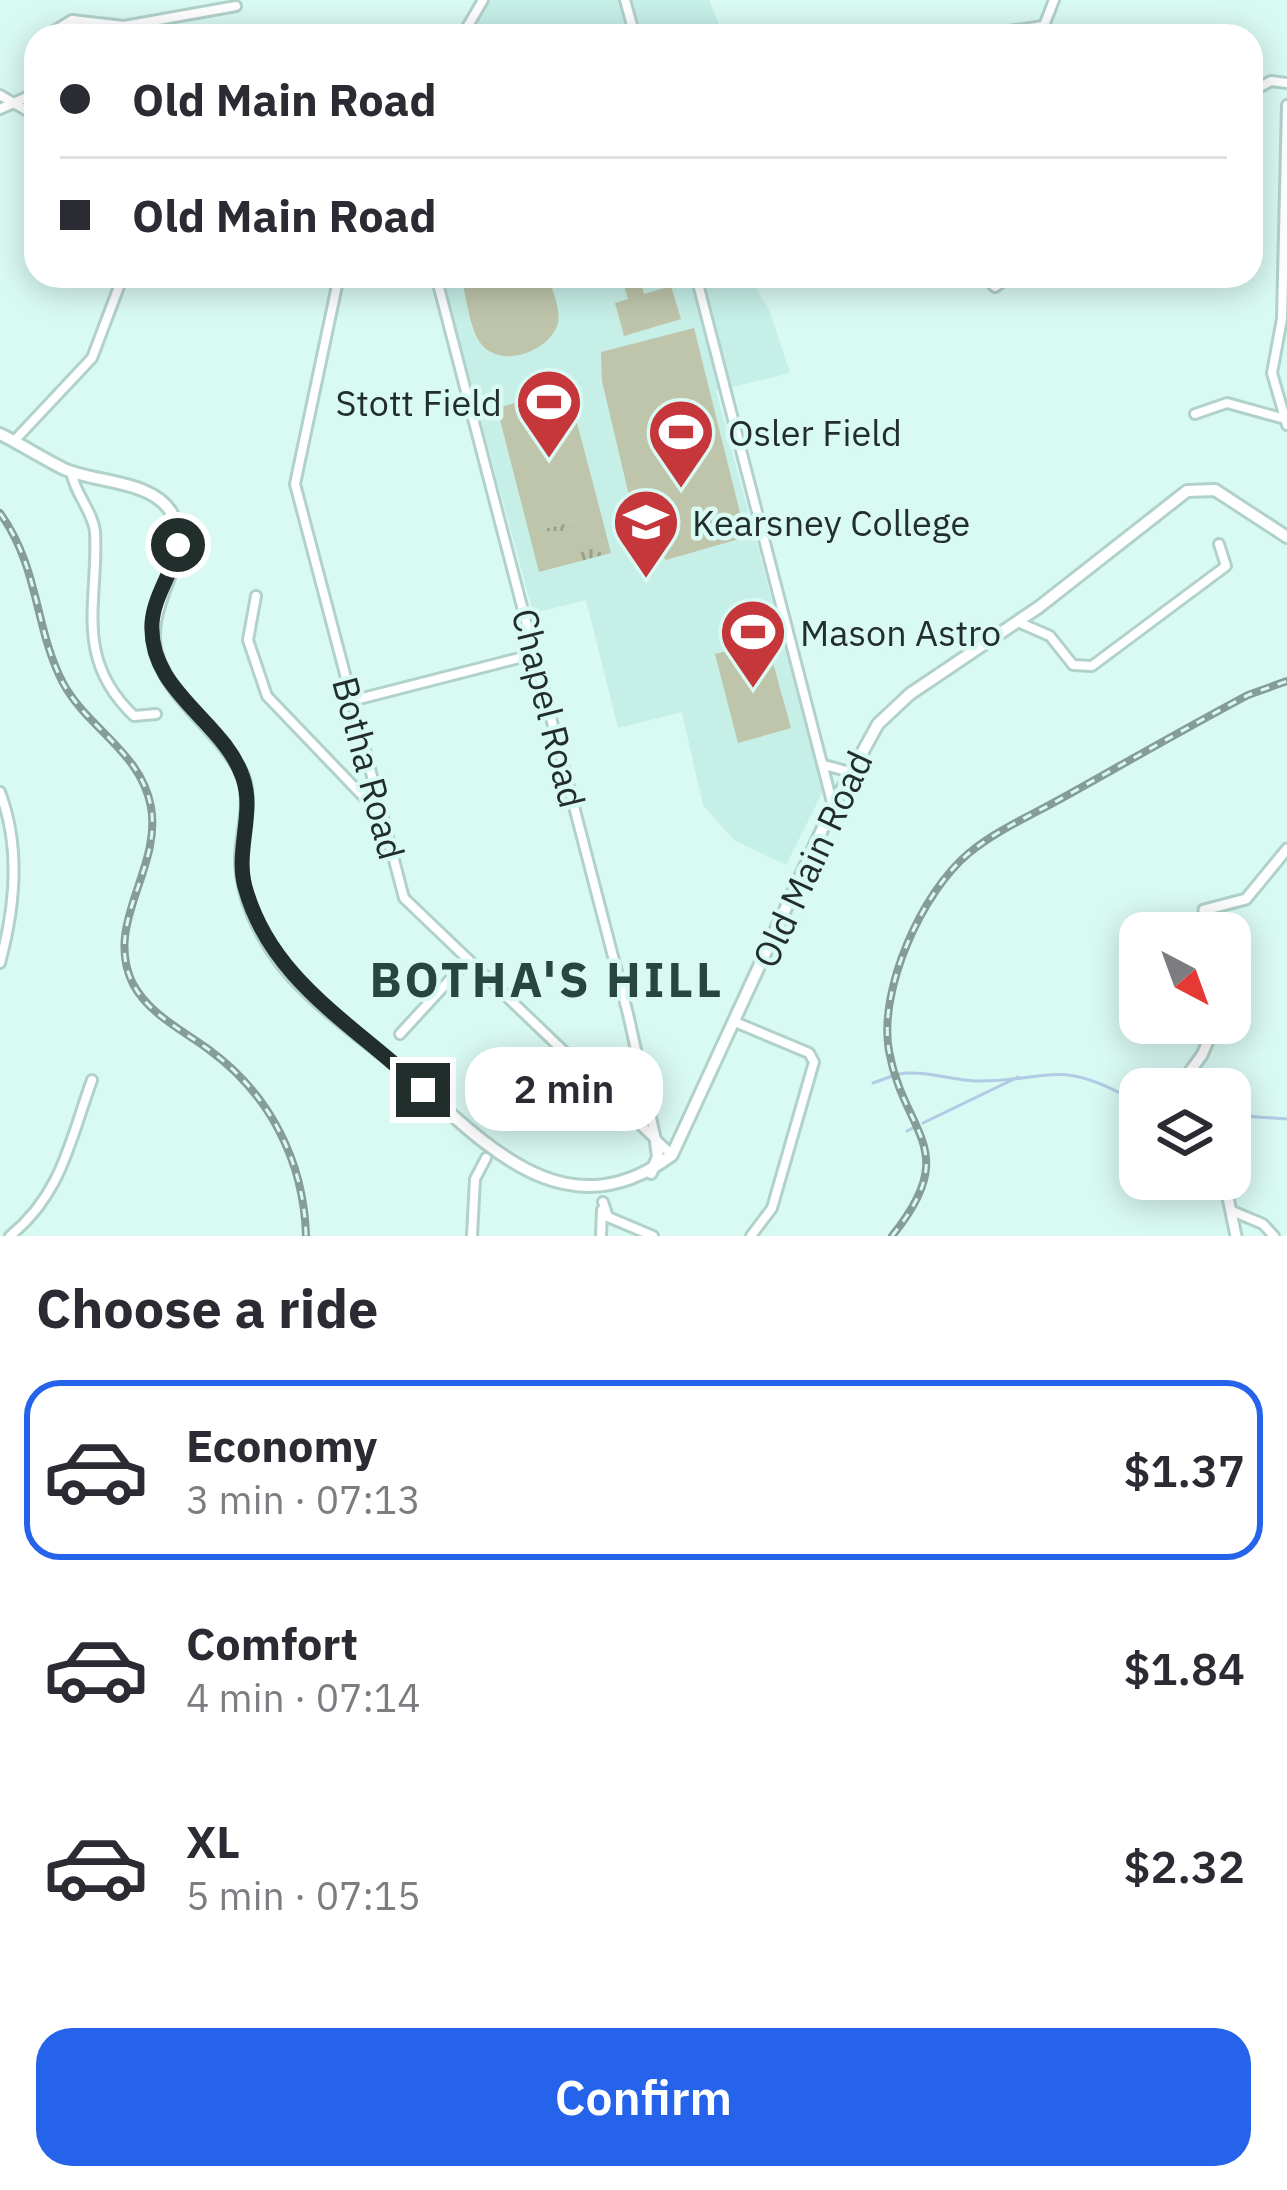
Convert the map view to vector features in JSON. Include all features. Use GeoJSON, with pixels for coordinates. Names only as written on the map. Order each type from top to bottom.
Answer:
{"type":"FeatureCollection","features":[{"type":"Feature","properties":{"kind":"main road"},"geometry":{"type":"LineString","coordinates":[[0,434],[71,472],[151,494],[176,521],[178,552],[155,604],[153,643],[166,676],[242,772],[247,801],[242,876],[262,935],[288,973],[406,1074],[497,1171]]}},
{"type":"Feature","properties":{"kind":"main road","name":"Old Main Road"},"geometry":{"type":"LineString","coordinates":[[607,1201],[643,1186],[672,1155],[832,806],[891,708],[1018,622],[1187,491],[1215,490],[1287,537]]}},
{"type":"Feature","properties":{"kind":"main road"},"geometry":{"type":"LineString","coordinates":[[643,1186],[657,1163],[656,1142]]}},
{"type":"Feature","properties":{"kind":"street"},"geometry":{"type":"LineString","coordinates":[[155,24],[236,6]]}},
{"type":"Feature","properties":{"kind":"street"},"geometry":{"type":"LineString","coordinates":[[0,95],[24,110]]}},
{"type":"Feature","properties":{"kind":"street"},"geometry":{"type":"LineString","coordinates":[[0,109],[24,100]]}},
{"type":"Feature","properties":{"kind":"street"},"geometry":{"type":"LineString","coordinates":[[1287,105],[1282,319],[1272,374],[1287,422]]}},
{"type":"Feature","properties":{"kind":"street"},"geometry":{"type":"LineString","coordinates":[[14,441],[92,358],[118,288]]}},
{"type":"Feature","properties":{"kind":"street","name":"Botha Road"},"geometry":{"type":"LineString","coordinates":[[336,288],[295,479],[404,898],[672,1155]]}},
{"type":"Feature","properties":{"kind":"street","name":"Chapel Road"},"geometry":{"type":"LineString","coordinates":[[439,288],[656,1142]]}},
{"type":"Feature","properties":{"kind":"street"},"geometry":{"type":"LineString","coordinates":[[699,288],[832,806]]}},
{"type":"Feature","properties":{"kind":"street"},"geometry":{"type":"LineString","coordinates":[[1195,414],[1227,403],[1287,422]]}},
{"type":"Feature","properties":{"kind":"street"},"geometry":{"type":"LineString","coordinates":[[71,472],[94,531],[88,614],[106,680],[134,716],[156,714]]}},
{"type":"Feature","properties":{"kind":"street"},"geometry":{"type":"LineString","coordinates":[[1018,622],[1049,636],[1072,664],[1092,666],[1226,566],[1219,544]]}},
{"type":"Feature","properties":{"kind":"street"},"geometry":{"type":"LineString","coordinates":[[256,596],[248,640],[268,696],[382,817]]}},
{"type":"Feature","properties":{"kind":"street"},"geometry":{"type":"LineString","coordinates":[[351,701],[535,654]]}},
{"type":"Feature","properties":{"kind":"street"},"geometry":{"type":"LineString","coordinates":[[822,764],[850,772]]}},
{"type":"Feature","properties":{"kind":"street"},"geometry":{"type":"LineString","coordinates":[[0,792],[14,876],[0,963]]}},
{"type":"Feature","properties":{"kind":"street"},"geometry":{"type":"LineString","coordinates":[[1204,912],[1246,899],[1287,849]]}},
{"type":"Feature","properties":{"kind":"street"},"geometry":{"type":"LineString","coordinates":[[400,1034],[468,960]]}},
{"type":"Feature","properties":{"kind":"street"},"geometry":{"type":"LineString","coordinates":[[736,1022],[809,1053],[814,1062],[772,1208],[751,1236]]}},
{"type":"Feature","properties":{"kind":"street"},"geometry":{"type":"LineString","coordinates":[[10,1236],[37,1213],[62,1171],[92,1080]]}},
{"type":"Feature","properties":{"kind":"street"},"geometry":{"type":"LineString","coordinates":[[472,1236],[475,1179],[486,1158]]}},
{"type":"Feature","properties":{"kind":"street"},"geometry":{"type":"LineString","coordinates":[[1227,1200],[1236,1236]]}},
{"type":"Feature","properties":{"kind":"street"},"geometry":{"type":"LineString","coordinates":[[599,1234],[607,1201]]}},
{"type":"Feature","properties":{"kind":"street"},"geometry":{"type":"LineString","coordinates":[[607,1201],[608,1217],[653,1236]]}},
{"type":"Feature","properties":{"kind":"street"},"geometry":{"type":"LineString","coordinates":[[1232,1210],[1263,1224],[1274,1236]]}},
{"type":"Feature","properties":{"kind":"shaded area"},"geometry":{"type":"Polygon","coordinates":[[[490,0],[709,0],[719,24],[476,24],[490,0]]]}},
{"type":"Feature","properties":{"kind":"shaded area","name":"Kearsney College"},"geometry":{"type":"Polygon","coordinates":[[[445,288],[756,288],[770,312],[790,373],[716,391],[823,791],[786,865],[734,840],[703,805],[682,712],[618,728],[586,600],[533,613],[445,288]]]}},
{"type":"Feature","properties":{"kind":"green space"},"geometry":{"type":"Polygon","coordinates":[[[464,288],[551,288],[558,323],[534,349],[498,355],[479,341],[464,288]]]}},
{"type":"Feature","properties":{"kind":"green space"},"geometry":{"type":"Polygon","coordinates":[[[625,288],[642,288],[644,294],[672,288],[681,319],[624,336],[615,303],[628,299],[625,288]]]}},
{"type":"Feature","properties":{"kind":"green space"},"geometry":{"type":"Polygon","coordinates":[[[694,328],[746,537],[666,560],[636,525],[602,381],[601,352],[694,328]]]}},
{"type":"Feature","properties":{"kind":"green space","name":"Stott Field"},"geometry":{"type":"Polygon","coordinates":[[[568,389],[601,514],[529,533],[497,408],[568,389]]]}},
{"type":"Feature","properties":{"kind":"green space"},"geometry":{"type":"Polygon","coordinates":[[[601,514],[611,553],[539,572],[529,533],[601,514]]]}},
{"type":"Feature","properties":{"kind":"green space","name":"Mason Astro"},"geometry":{"type":"Polygon","coordinates":[[[767,641],[791,728],[738,743],[715,654],[767,641]]]}},
{"type":"Feature","properties":{"kind":"waterway"},"geometry":{"type":"LineString","coordinates":[[899,1074],[975,1081],[1069,1075],[1119,1093]]}},
{"type":"Feature","properties":{"kind":"waterway"},"geometry":{"type":"LineString","coordinates":[[873,1083],[895,1075]]}},
{"type":"Feature","properties":{"kind":"waterway"},"geometry":{"type":"LineString","coordinates":[[923,1123],[1018,1077]]}},
{"type":"Feature","properties":{"kind":"waterway"},"geometry":{"type":"LineString","coordinates":[[1251,1116],[1287,1119]]}},
{"type":"Feature","properties":{"kind":"waterway"},"geometry":{"type":"LineString","coordinates":[[907,1131],[917,1126]]}},
{"type":"Feature","properties":{"kind":"railway"},"geometry":{"type":"LineString","coordinates":[[0,513],[23,555],[63,683],[137,771],[151,807],[149,852],[125,940],[133,984],[157,1013],[230,1067],[265,1108],[290,1155],[306,1236]]}},
{"type":"Feature","properties":{"kind":"railway"},"geometry":{"type":"LineString","coordinates":[[892,1236],[924,1182],[926,1161],[889,1051],[890,1000],[907,944],[935,892],[969,853],[1003,830],[1248,695],[1287,681]]}},
{"type":"Feature","properties":{"kind":"place","name":"Stott Field"},"geometry":{"type":"Point","coordinates":[549,461]}},
{"type":"Feature","properties":{"kind":"place","name":"Osler Field"},"geometry":{"type":"Point","coordinates":[681,491]}},
{"type":"Feature","properties":{"kind":"place","name":"Kearsney College"},"geometry":{"type":"Point","coordinates":[646,581]}},
{"type":"Feature","properties":{"kind":"place","name":"Mason Astro"},"geometry":{"type":"Point","coordinates":[753,691]}},
{"type":"Feature","properties":{"kind":"district","name":"BOTHA'S HILL"},"geometry":{"type":"Point","coordinates":[547,979]}},
{"type":"Feature","properties":{"kind":"route"},"geometry":{"type":"LineString","coordinates":[[178,545],[155,604],[153,643],[166,676],[242,772],[247,801],[242,876],[262,935],[288,973],[423,1090]]}}]}
